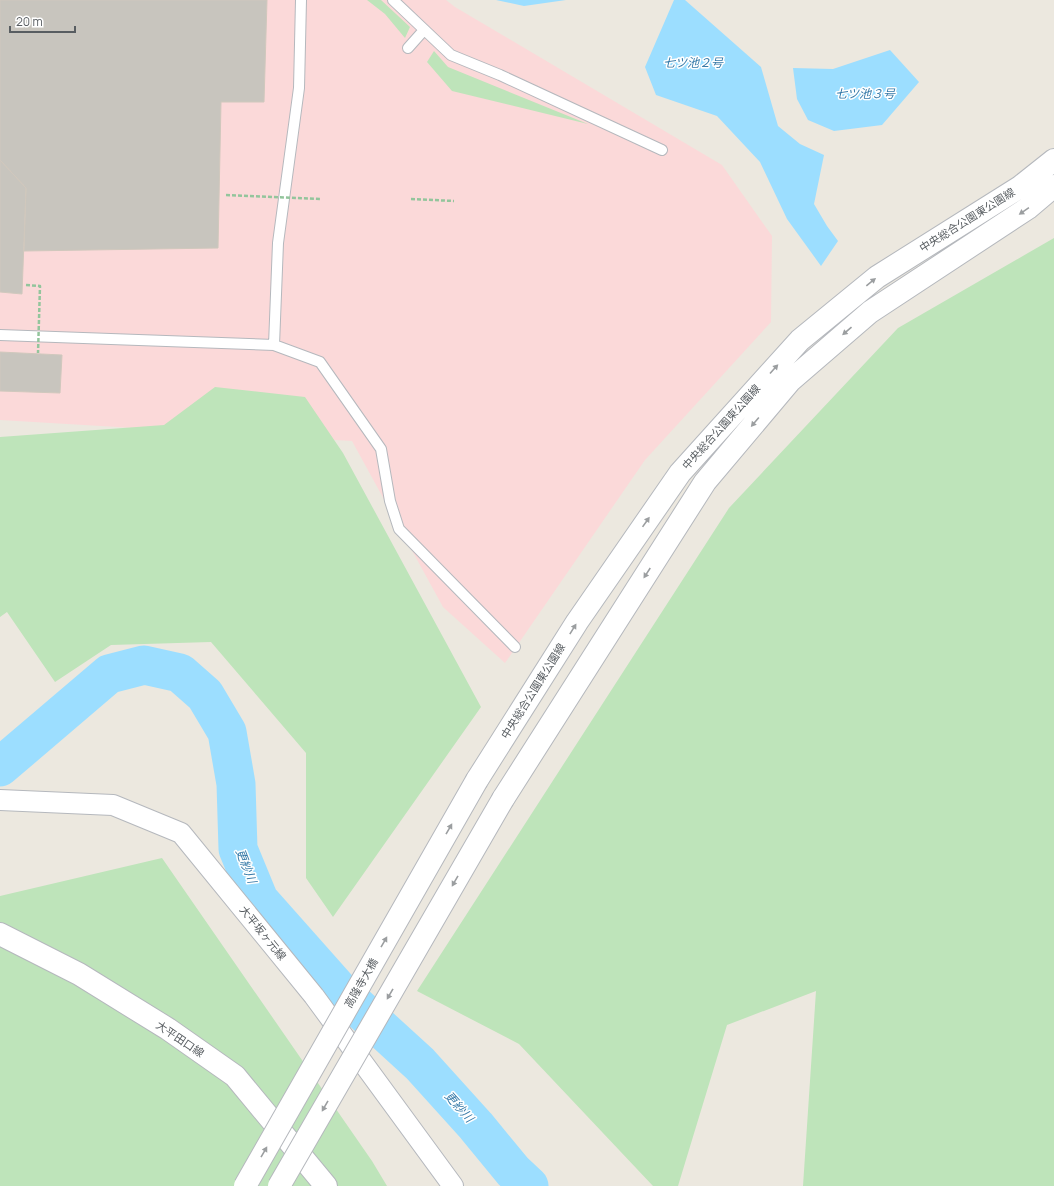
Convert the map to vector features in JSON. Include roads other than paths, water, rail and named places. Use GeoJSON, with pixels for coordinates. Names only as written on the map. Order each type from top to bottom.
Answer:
{"type":"FeatureCollection","features":[{"type":"Feature","properties":{"kind":"street","name":"中央総合公園東公園線"},"geometry":{"type":"LineString","coordinates":[[477,780],[577,622],[680,473],[800,340],[877,277],[1020,187],[1054,160]]}},
{"type":"Feature","properties":{"kind":"street"},"geometry":{"type":"LineString","coordinates":[[279,1186],[503,799],[705,482],[790,381],[870,312],[1028,208],[1054,186]]}},
{"type":"Feature","properties":{"kind":"street","name":"高隆寺大橋"},"geometry":{"type":"LineString","coordinates":[[245,1186],[477,780]]}},
{"type":"Feature","properties":{"kind":"street","name":"大平坂ヶ元線"},"geometry":{"type":"LineString","coordinates":[[0,800],[113,805],[181,833],[314,996],[453,1186]]}},
{"type":"Feature","properties":{"kind":"street","name":"大平田口線"},"geometry":{"type":"LineString","coordinates":[[0,934],[79,974],[168,1029],[235,1076],[326,1186]]}},
{"type":"Feature","properties":{"kind":"lane"},"geometry":{"type":"LineString","coordinates":[[274,345],[278,242],[299,88],[301,0]]}},
{"type":"Feature","properties":{"kind":"lane"},"geometry":{"type":"LineString","coordinates":[[393,0],[450,55],[500,75],[662,150]]}},
{"type":"Feature","properties":{"kind":"lane"},"geometry":{"type":"LineString","coordinates":[[408,48],[424,30]]}},
{"type":"Feature","properties":{"kind":"lane"},"geometry":{"type":"LineString","coordinates":[[0,335],[274,345],[320,362],[381,449],[390,501],[400,529],[514,647]]}},
{"type":"Feature","properties":{"kind":"water"},"geometry":{"type":"Polygon","coordinates":[[[496,0],[566,0],[524,6],[496,0]]]}},
{"type":"Feature","properties":{"kind":"water","name":"七ツ池２号"},"geometry":{"type":"Polygon","coordinates":[[[674,0],[685,0],[761,67],[778,126],[800,144],[824,155],[814,204],[838,241],[821,266],[787,219],[760,162],[717,116],[656,95],[645,67],[674,0]]]}},
{"type":"Feature","properties":{"kind":"water","name":"七ツ池３号"},"geometry":{"type":"Polygon","coordinates":[[[890,50],[919,82],[882,125],[834,131],[808,120],[797,99],[793,68],[833,69],[890,50]]]}},
{"type":"Feature","properties":{"kind":"waterway","name":"更紗川"},"geometry":{"type":"LineString","coordinates":[[0,767],[109,674],[144,665],[180,673],[205,695],[227,732],[236,784],[238,849],[259,900],[338,989],[420,1064],[476,1126],[513,1171],[529,1186]]}}]}
